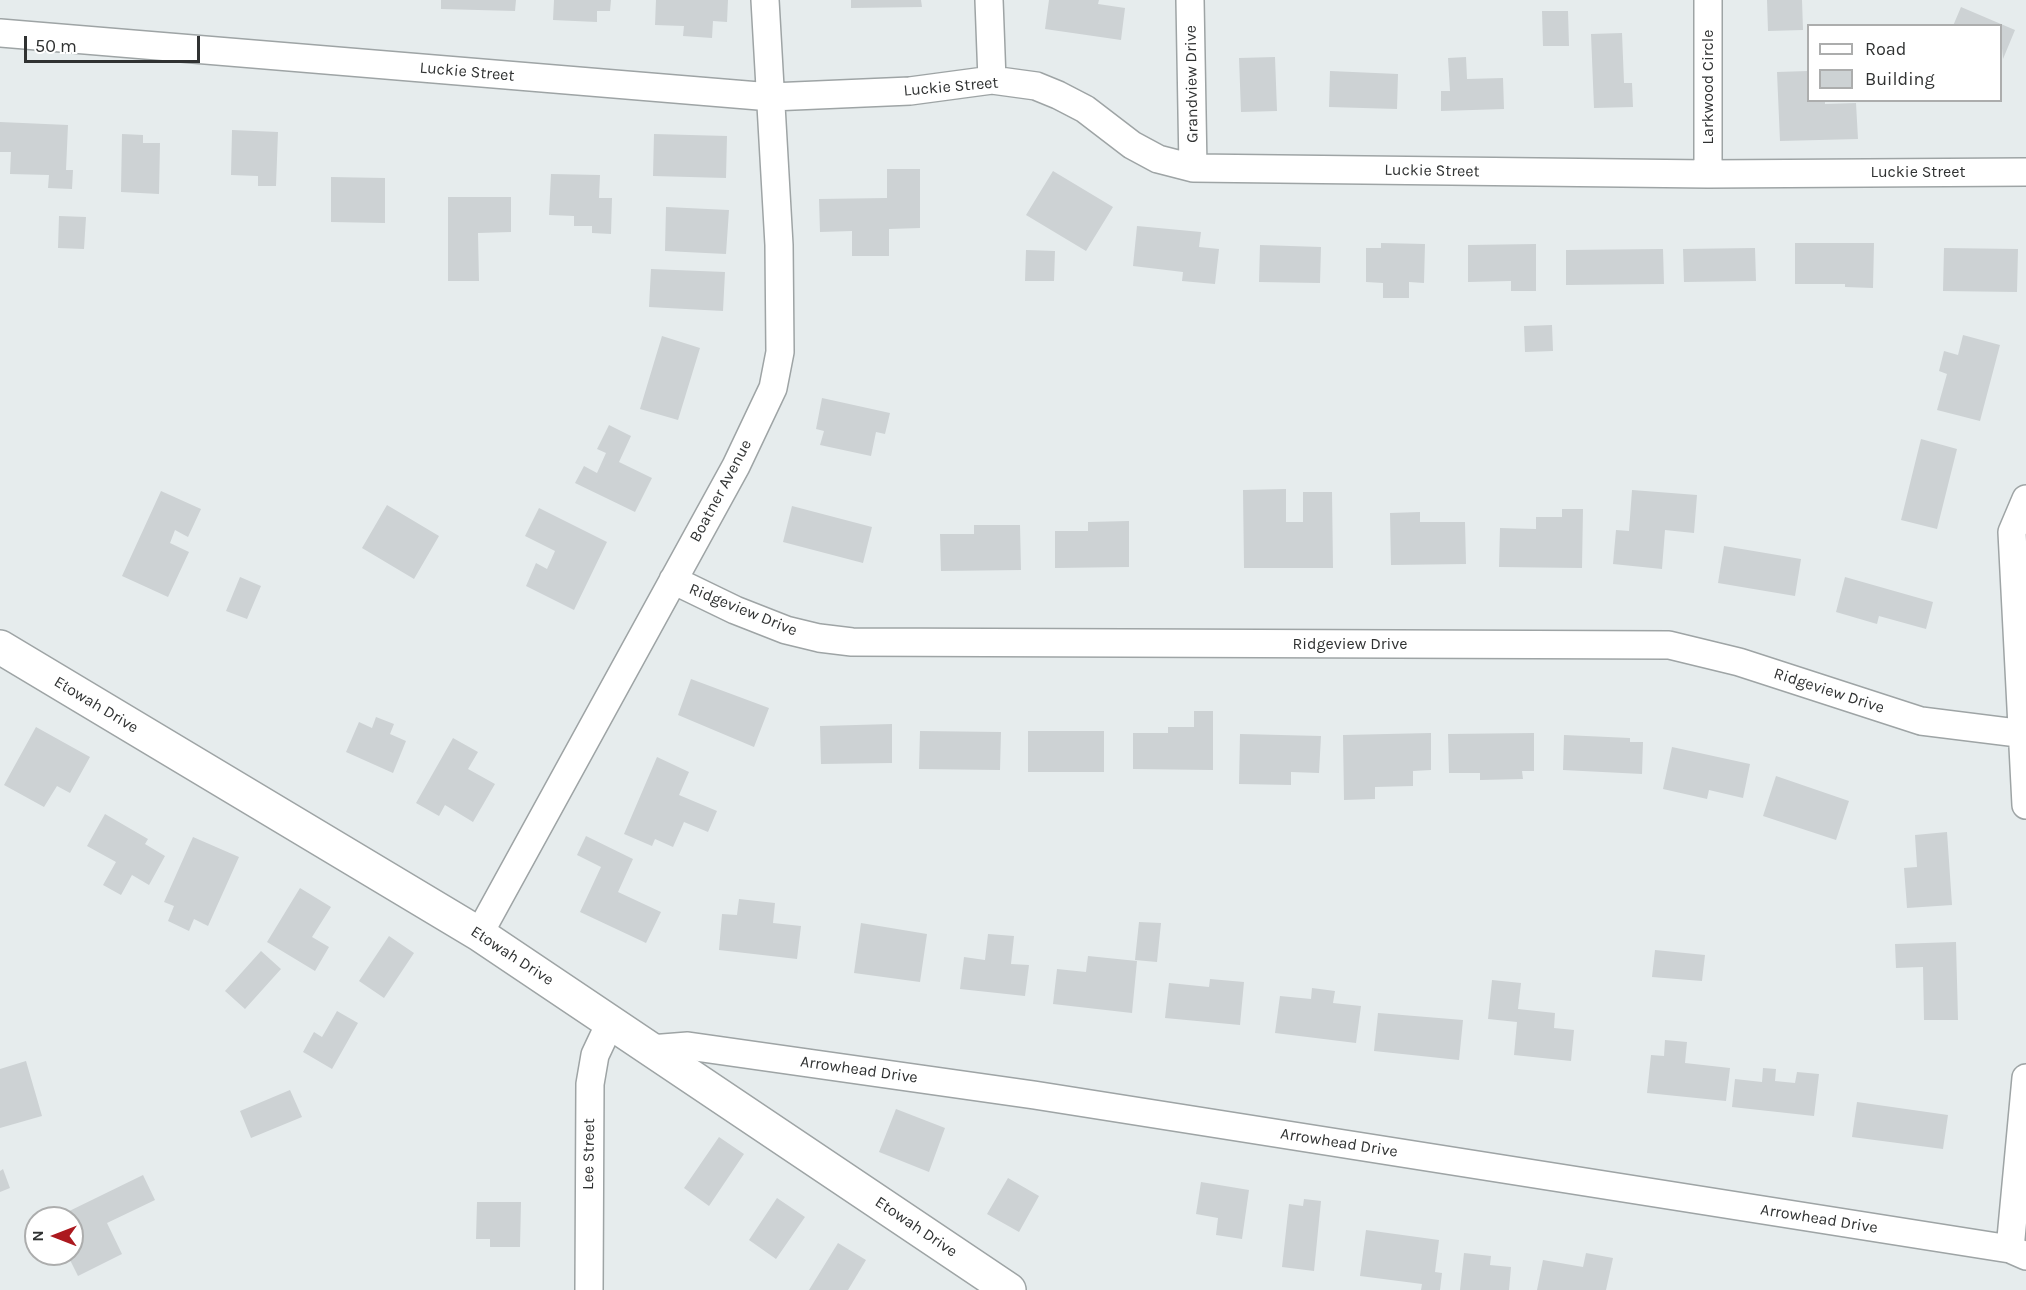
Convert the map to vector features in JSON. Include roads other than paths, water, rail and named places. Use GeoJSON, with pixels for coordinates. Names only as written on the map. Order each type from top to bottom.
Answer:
{"type":"FeatureCollection","features":[{"type":"Feature","properties":{"kind":"street","name":"Boatner Avenue"},"geometry":{"type":"LineString","coordinates":[[479,933],[766,407],[778,369],[779,256],[765,0]]}},
{"type":"Feature","properties":{"kind":"street"},"geometry":{"type":"LineString","coordinates":[[989,0],[992,80]]}},
{"type":"Feature","properties":{"kind":"street","name":"Grandview Drive"},"geometry":{"type":"LineString","coordinates":[[1190,0],[1193,168]]}},
{"type":"Feature","properties":{"kind":"street","name":"Larkwood Circle"},"geometry":{"type":"LineString","coordinates":[[1708,0],[1708,174]]}},
{"type":"Feature","properties":{"kind":"street","name":"Luckie Street"},"geometry":{"type":"LineString","coordinates":[[0,33],[771,97],[910,91],[992,80],[1036,86],[1058,95],[1085,109],[1132,145],[1158,159],[1193,168],[1708,174],[2026,172]]}},
{"type":"Feature","properties":{"kind":"street"},"geometry":{"type":"LineString","coordinates":[[2026,499],[2012,532],[2026,805]]}},
{"type":"Feature","properties":{"kind":"street","name":"Ridgeview Drive"},"geometry":{"type":"LineString","coordinates":[[673,580],[735,610],[786,630],[852,642],[1669,645],[1739,662],[1921,721],[2024,734]]}},
{"type":"Feature","properties":{"kind":"street","name":"Etowah Drive"},"geometry":{"type":"LineString","coordinates":[[0,647],[479,933],[1009,1290]]}},
{"type":"Feature","properties":{"kind":"street","name":"Lee Street"},"geometry":{"type":"LineString","coordinates":[[589,1290],[590,1084],[595,1055],[611,1022]]}},
{"type":"Feature","properties":{"kind":"street","name":"Arrowhead Drive"},"geometry":{"type":"LineString","coordinates":[[650,1049],[688,1046],[1034,1095],[2018,1253]]}},
{"type":"Feature","properties":{"kind":"street"},"geometry":{"type":"LineString","coordinates":[[2018,1253],[2026,1078]]}}]}
